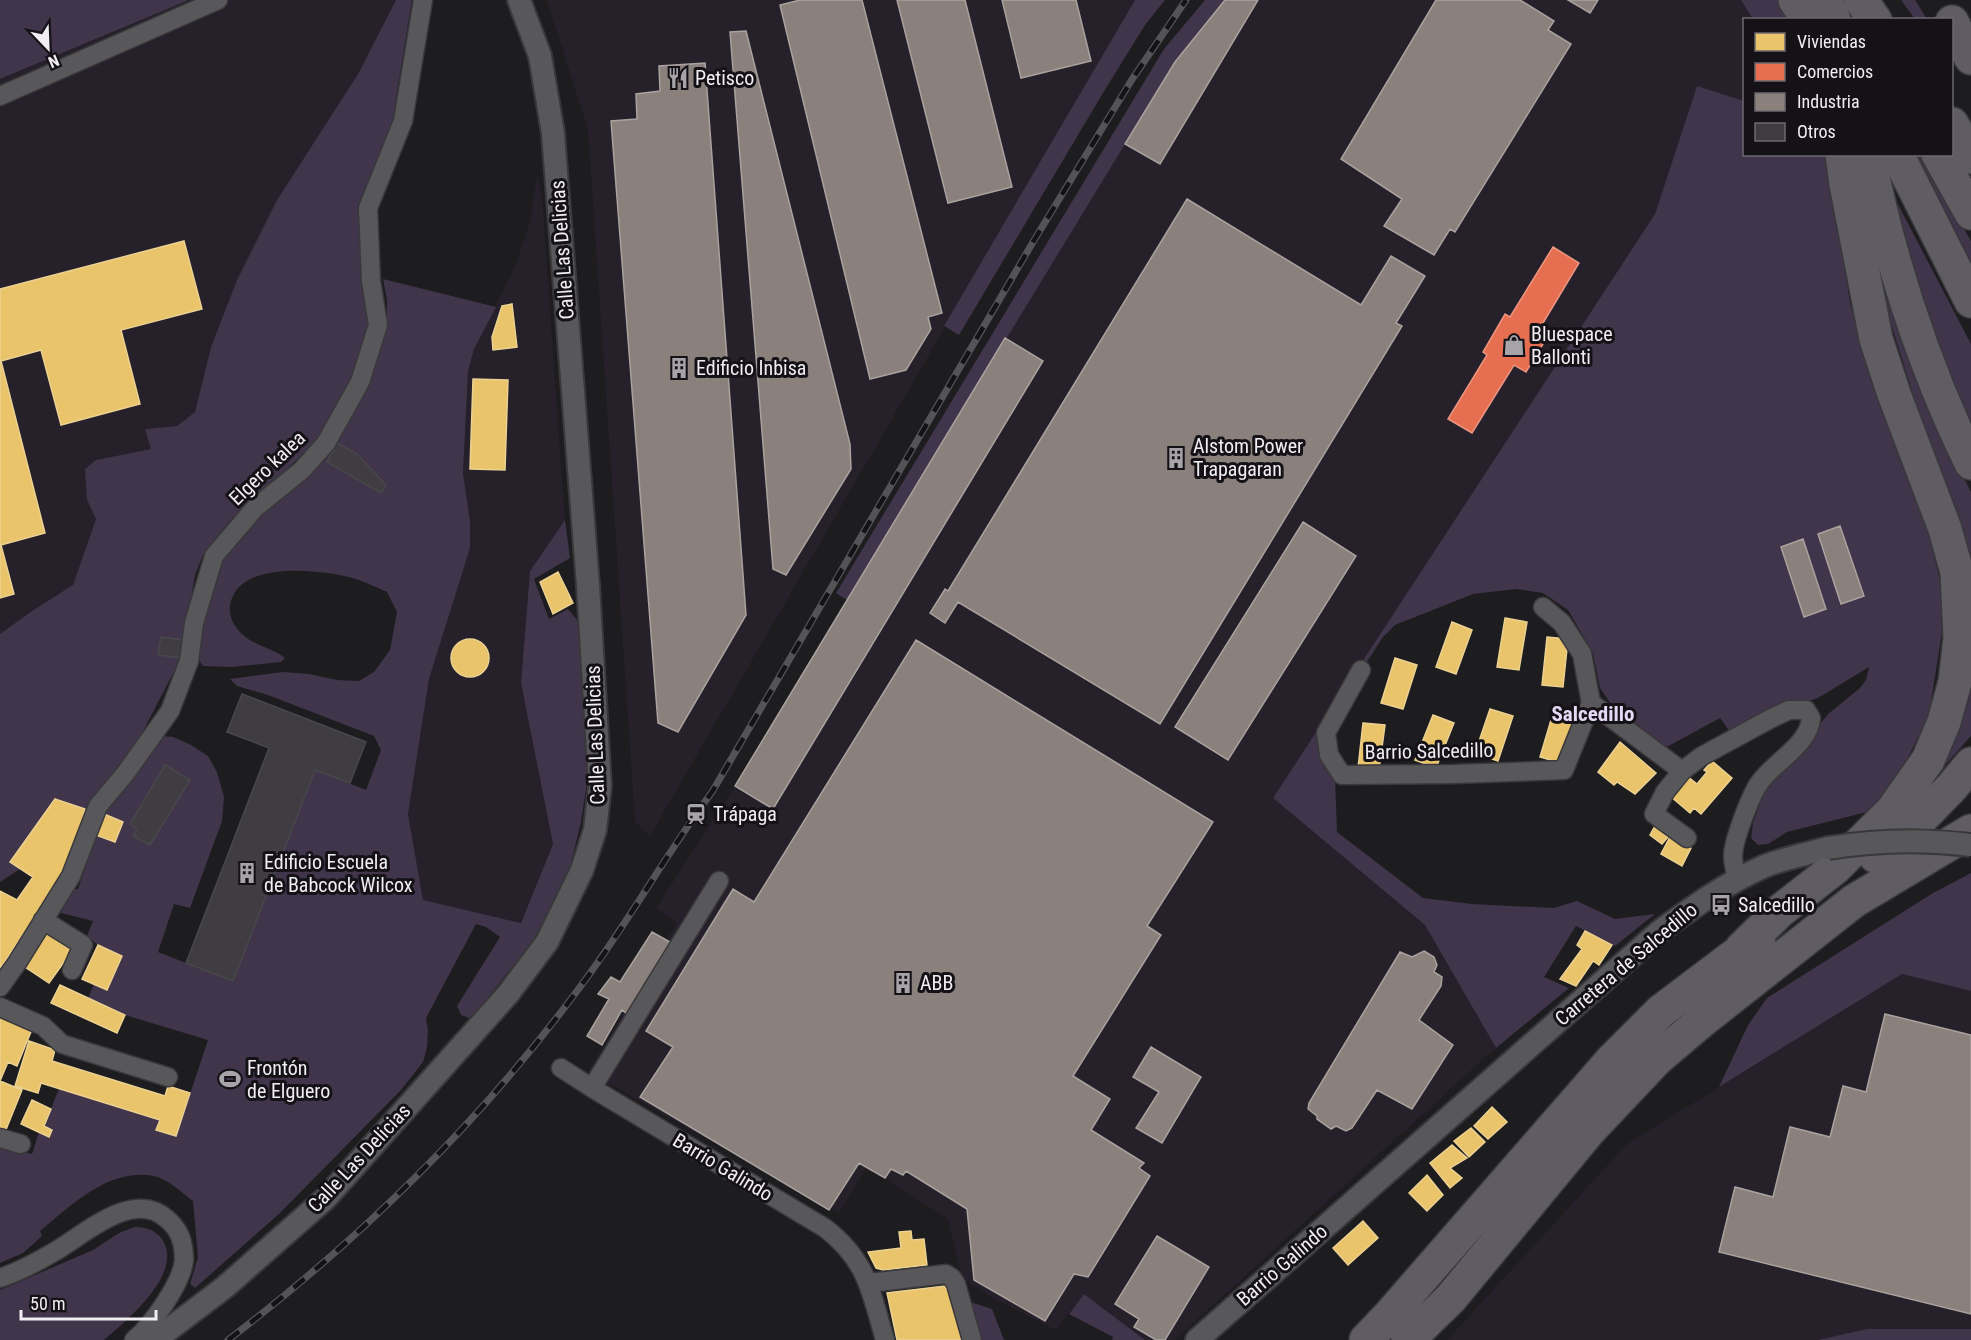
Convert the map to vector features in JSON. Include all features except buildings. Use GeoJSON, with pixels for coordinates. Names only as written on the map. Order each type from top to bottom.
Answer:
{"type":"FeatureCollection","features":[{"type":"Feature","properties":{"kind":"highway"},"geometry":{"type":"LineString","coordinates":[[1795,0],[1807,18]]}},
{"type":"Feature","properties":{"kind":"highway"},"geometry":{"type":"LineString","coordinates":[[1824,0],[1824,18]]}},
{"type":"Feature","properties":{"kind":"highway"},"geometry":{"type":"LineString","coordinates":[[1824,0],[1833,18]]}},
{"type":"Feature","properties":{"kind":"highway"},"geometry":{"type":"LineString","coordinates":[[1940,0],[1949,18]]}},
{"type":"Feature","properties":{"kind":"highway"},"geometry":{"type":"LineString","coordinates":[[1953,25],[1971,58]]}},
{"type":"Feature","properties":{"kind":"highway"},"geometry":{"type":"LineString","coordinates":[[1953,126],[1971,157]]}},
{"type":"Feature","properties":{"kind":"highway"},"geometry":{"type":"LineString","coordinates":[[1898,156],[1971,301]]}},
{"type":"Feature","properties":{"kind":"highway"},"geometry":{"type":"LineString","coordinates":[[1939,156],[1971,213]]}},
{"type":"Feature","properties":{"kind":"highway"},"geometry":{"type":"LineString","coordinates":[[1857,167],[1898,274],[1935,386],[1971,463]]}},
{"type":"Feature","properties":{"kind":"highway"},"geometry":{"type":"LineString","coordinates":[[1742,948],[1780,911],[1835,868],[1892,811],[1928,760],[1944,722],[1955,682],[1960,638],[1957,572],[1945,528],[1876,339],[1857,167]]}},
{"type":"Feature","properties":{"kind":"highway"},"geometry":{"type":"LineString","coordinates":[[1366,1340],[1611,1060],[1661,1011],[1742,948],[1835,886],[1910,830],[1971,764]]}},
{"type":"Feature","properties":{"kind":"highway"},"geometry":{"type":"LineString","coordinates":[[1408,1340],[1451,1298],[1588,1132],[1650,1066],[1703,1020],[1854,902],[1971,831]]}},
{"type":"Feature","properties":{"kind":"highway"},"geometry":{"type":"LineString","coordinates":[[1741,991],[1936,871],[1971,853]]}},
{"type":"Feature","properties":{"kind":"street"},"geometry":{"type":"LineString","coordinates":[[0,96],[218,0]]}},
{"type":"Feature","properties":{"kind":"street","name":"Elgero kalea"},"geometry":{"type":"LineString","coordinates":[[43,920],[71,876],[98,806],[126,774],[170,711],[189,661],[194,622],[214,556],[255,508],[302,470],[326,442],[360,382],[378,326],[371,281],[368,208],[403,121],[423,0]]}},
{"type":"Feature","properties":{"kind":"street","name":"Calle Las Delicias"},"geometry":{"type":"LineString","coordinates":[[155,1340],[225,1287],[326,1198],[508,994],[547,942],[582,870],[595,830],[600,786],[589,597],[553,133],[540,56],[519,0]]}},
{"type":"Feature","properties":{"kind":"street"},"geometry":{"type":"LineString","coordinates":[[1543,607],[1562,623],[1582,654],[1591,703],[1682,771]]}},
{"type":"Feature","properties":{"kind":"street","name":"Barrio Salcedillo"},"geometry":{"type":"LineString","coordinates":[[1361,670],[1326,732],[1329,755],[1342,775],[1564,770],[1591,703]]}},
{"type":"Feature","properties":{"kind":"street"},"geometry":{"type":"LineString","coordinates":[[1687,838],[1654,814],[1665,792],[1682,771],[1702,756],[1770,719],[1796,709],[1806,710],[1811,723],[1803,737],[1759,782],[1737,834],[1733,855],[1738,879]]}},
{"type":"Feature","properties":{"kind":"street","name":"Carretera de Salcedillo"},"geometry":{"type":"LineString","coordinates":[[1367,1190],[1659,932],[1700,901],[1738,879],[1767,865],[1828,848],[1862,842],[1931,841],[1971,844]]}},
{"type":"Feature","properties":{"kind":"street"},"geometry":{"type":"LineString","coordinates":[[592,1088],[719,881]]}},
{"type":"Feature","properties":{"kind":"street"},"geometry":{"type":"LineString","coordinates":[[0,987],[43,920],[83,945],[72,970]]}},
{"type":"Feature","properties":{"kind":"street"},"geometry":{"type":"LineString","coordinates":[[0,1007],[43,1026],[62,1044],[168,1077]]}},
{"type":"Feature","properties":{"kind":"street","name":"Barrio Galindo"},"geometry":{"type":"LineString","coordinates":[[561,1068],[840,1239],[855,1257],[869,1283],[885,1340]]}},
{"type":"Feature","properties":{"kind":"street"},"geometry":{"type":"LineString","coordinates":[[0,1138],[21,1144]]}},
{"type":"Feature","properties":{"kind":"street","name":"Barrio Galindo"},"geometry":{"type":"LineString","coordinates":[[1197,1340],[1367,1190]]}},
{"type":"Feature","properties":{"kind":"street"},"geometry":{"type":"LineString","coordinates":[[0,1278],[54,1252],[121,1212],[142,1209],[162,1214],[176,1226],[182,1240],[184,1261],[178,1280],[163,1305],[134,1340]]}},
{"type":"Feature","properties":{"kind":"street"},"geometry":{"type":"LineString","coordinates":[[869,1283],[946,1274],[956,1284],[972,1340]]}},
{"type":"Feature","properties":{"kind":"shaded area"},"geometry":{"type":"Polygon","coordinates":[[[0,0],[189,0],[0,79],[0,0]]]}},
{"type":"Feature","properties":{"kind":"shaded area"},"geometry":{"type":"Polygon","coordinates":[[[189,0],[396,0],[358,74],[277,200],[237,280],[211,347],[195,412],[177,426],[146,429],[151,449],[96,460],[87,500],[96,519],[73,586],[0,634],[0,79],[189,0]]]}},
{"type":"Feature","properties":{"kind":"shaded area"},"geometry":{"type":"Polygon","coordinates":[[[396,0],[412,0],[396,98],[395,123],[361,210],[362,267],[370,328],[350,385],[317,441],[228,523],[203,555],[195,575],[181,658],[139,739],[85,809],[55,799],[10,862],[20,869],[0,882],[0,634],[73,585],[96,519],[87,500],[85,469],[96,460],[151,449],[145,429],[177,426],[195,412],[211,347],[237,280],[277,200],[358,74],[396,0]]]}},
{"type":"Feature","properties":{"kind":"shaded area"},"geometry":{"type":"Polygon","coordinates":[[[547,0],[1135,0],[650,836],[635,822],[588,130],[547,0]]]}},
{"type":"Feature","properties":{"kind":"shaded area"},"geometry":{"type":"Polygon","coordinates":[[[1135,0],[1165,0],[1145,25],[1103,93],[959,335],[944,326],[1135,0]]]}},
{"type":"Feature","properties":{"kind":"shaded area"},"geometry":{"type":"Polygon","coordinates":[[[1205,0],[1225,0],[1175,62],[847,600],[836,593],[1164,49],[1205,0]]]}},
{"type":"Feature","properties":{"kind":"shaded area"},"geometry":{"type":"Polygon","coordinates":[[[1225,0],[1756,0],[1766,18],[1743,18],[1743,101],[1697,86],[1655,214],[1274,798],[1425,925],[1496,1048],[1175,1340],[1145,1340],[1084,1294],[1056,1330],[996,1300],[962,1279],[948,1219],[867,1167],[839,1213],[588,1072],[677,923],[656,908],[735,786],[1005,338],[1175,62],[1225,0]]]}},
{"type":"Feature","properties":{"kind":"shaded area"},"geometry":{"type":"Polygon","coordinates":[[[1741,0],[1779,0],[1791,18],[1752,18],[1741,0]]]}},
{"type":"Feature","properties":{"kind":"shaded area"},"geometry":{"type":"Polygon","coordinates":[[[1901,0],[1915,0],[1926,18],[1914,18],[1901,0]]]}},
{"type":"Feature","properties":{"kind":"shaded area"},"geometry":{"type":"Polygon","coordinates":[[[1697,86],[1743,101],[1743,156],[1827,156],[1850,303],[1870,374],[1900,458],[1924,513],[1941,585],[1942,632],[1929,715],[1902,770],[1871,811],[1787,832],[1768,844],[1758,845],[1751,838],[1753,823],[1765,789],[1828,714],[1860,688],[1866,680],[1869,667],[1818,698],[1784,709],[1733,736],[1720,718],[1663,749],[1618,714],[1600,688],[1593,653],[1568,610],[1543,593],[1516,589],[1473,594],[1395,625],[1383,637],[1321,733],[1335,778],[1337,832],[1423,898],[1472,904],[1554,908],[1577,901],[1615,919],[1655,914],[1615,946],[1576,926],[1544,977],[1569,988],[1496,1048],[1425,925],[1273,798],[1655,214],[1697,86]]]}},
{"type":"Feature","properties":{"kind":"shaded area"},"geometry":{"type":"Polygon","coordinates":[[[1909,156],[1923,156],[1971,241],[1971,278],[1909,156]]]}},
{"type":"Feature","properties":{"kind":"shaded area"},"geometry":{"type":"Polygon","coordinates":[[[1878,166],[1971,344],[1971,438],[1951,398],[1878,166]]]}},
{"type":"Feature","properties":{"kind":"shaded area"},"geometry":{"type":"Polygon","coordinates":[[[537,175],[542,195],[565,520],[530,571],[521,683],[553,844],[521,923],[423,901],[408,814],[429,679],[470,548],[470,521],[463,473],[468,371],[474,349],[516,264],[530,221],[537,175]]]}},
{"type":"Feature","properties":{"kind":"shaded area"},"geometry":{"type":"Polygon","coordinates":[[[1875,244],[1935,419],[1971,492],[1971,568],[1887,311],[1875,244]]]}},
{"type":"Feature","properties":{"kind":"shaded area"},"geometry":{"type":"Polygon","coordinates":[[[383,279],[496,307],[474,349],[468,371],[463,473],[470,521],[470,548],[429,679],[408,814],[423,900],[521,923],[553,844],[521,683],[530,571],[565,520],[570,558],[534,579],[549,619],[568,609],[578,621],[587,728],[587,783],[581,822],[570,867],[533,941],[478,1010],[469,1018],[461,1015],[457,1006],[500,937],[486,927],[476,924],[426,1018],[427,1047],[423,1062],[401,1090],[279,1214],[195,1288],[190,1284],[198,1257],[193,1201],[170,1183],[154,1176],[122,1177],[92,1190],[40,1231],[42,1236],[23,1253],[0,1263],[0,1146],[32,1154],[39,1132],[49,1137],[52,1130],[44,1126],[59,1089],[160,1120],[157,1130],[176,1136],[208,1040],[125,1015],[88,998],[94,984],[107,990],[122,956],[98,945],[87,936],[93,921],[57,912],[70,889],[78,889],[96,835],[115,842],[123,822],[104,814],[105,806],[162,736],[173,737],[208,756],[217,772],[224,797],[222,821],[190,908],[174,904],[158,952],[232,981],[315,770],[366,790],[381,750],[374,736],[268,695],[237,686],[230,679],[283,672],[359,681],[374,672],[390,650],[397,612],[387,592],[353,578],[324,573],[288,571],[254,577],[242,585],[233,596],[230,606],[232,620],[237,629],[246,637],[285,658],[281,662],[232,667],[203,666],[196,656],[198,637],[224,554],[350,417],[375,364],[387,328],[387,300],[383,279]]]}},
{"type":"Feature","properties":{"kind":"shaded area"},"geometry":{"type":"Polygon","coordinates":[[[1971,683],[1971,736],[1939,772],[1969,700],[1971,683]]]}},
{"type":"Feature","properties":{"kind":"shaded area"},"geometry":{"type":"Polygon","coordinates":[[[1971,873],[1971,991],[1902,974],[1719,1087],[1748,1025],[1767,998],[1933,893],[1971,873]]]}},
{"type":"Feature","properties":{"kind":"shaded area"},"geometry":{"type":"Polygon","coordinates":[[[1902,974],[1971,991],[1971,1340],[1447,1340],[1627,1144],[1902,974]]]}},
{"type":"Feature","properties":{"kind":"shaded area"},"geometry":{"type":"Polygon","coordinates":[[[134,1227],[149,1229],[162,1239],[167,1252],[166,1266],[160,1281],[150,1295],[126,1321],[104,1340],[0,1340],[0,1290],[93,1250],[119,1233],[134,1227]]]}},
{"type":"Feature","properties":{"kind":"shaded area"},"geometry":{"type":"Polygon","coordinates":[[[1084,1294],[1145,1340],[1112,1340],[1113,1337],[1069,1314],[1084,1294]]]}},
{"type":"Feature","properties":{"kind":"shaded area"},"geometry":{"type":"Polygon","coordinates":[[[970,1302],[992,1309],[1004,1340],[980,1340],[970,1302]]]}},
{"type":"Feature","properties":{"kind":"shaded area"},"geometry":{"type":"Polygon","coordinates":[[[1867,1329],[1971,1329],[1971,1340],[1818,1340],[1867,1329]]]}},
{"type":"Feature","properties":{"kind":"railway"},"geometry":{"type":"LineString","coordinates":[[228,1340],[323,1263],[413,1180],[497,1090],[592,970],[712,792],[1033,242],[1131,81],[1186,0]]}},
{"type":"Feature","properties":{"kind":"place","name":"Petisco"},"geometry":{"type":"Point","coordinates":[678,78]}},
{"type":"Feature","properties":{"kind":"place","name":"Bluespace Ballonti"},"geometry":{"type":"Point","coordinates":[1514,345]}},
{"type":"Feature","properties":{"kind":"place","name":"Edificio Inbisa"},"geometry":{"type":"Point","coordinates":[679,368]}},
{"type":"Feature","properties":{"kind":"place","name":"Alstom Power Trapagaran"},"geometry":{"type":"Point","coordinates":[1176,458]}},
{"type":"Feature","properties":{"kind":"place","name":"Trápaga"},"geometry":{"type":"Point","coordinates":[696,814]}},
{"type":"Feature","properties":{"kind":"place","name":"Edificio Escuela de Babcock Wilcox"},"geometry":{"type":"Point","coordinates":[247,873]}},
{"type":"Feature","properties":{"kind":"place","name":"Salcedillo"},"geometry":{"type":"Point","coordinates":[1721,905]}},
{"type":"Feature","properties":{"kind":"place","name":"ABB"},"geometry":{"type":"Point","coordinates":[903,983]}},
{"type":"Feature","properties":{"kind":"place","name":"Frontón de Elguero"},"geometry":{"type":"Point","coordinates":[230,1079]}},
{"type":"Feature","properties":{"kind":"district","name":"Salcedillo"},"geometry":{"type":"Point","coordinates":[1593,714]}}]}
